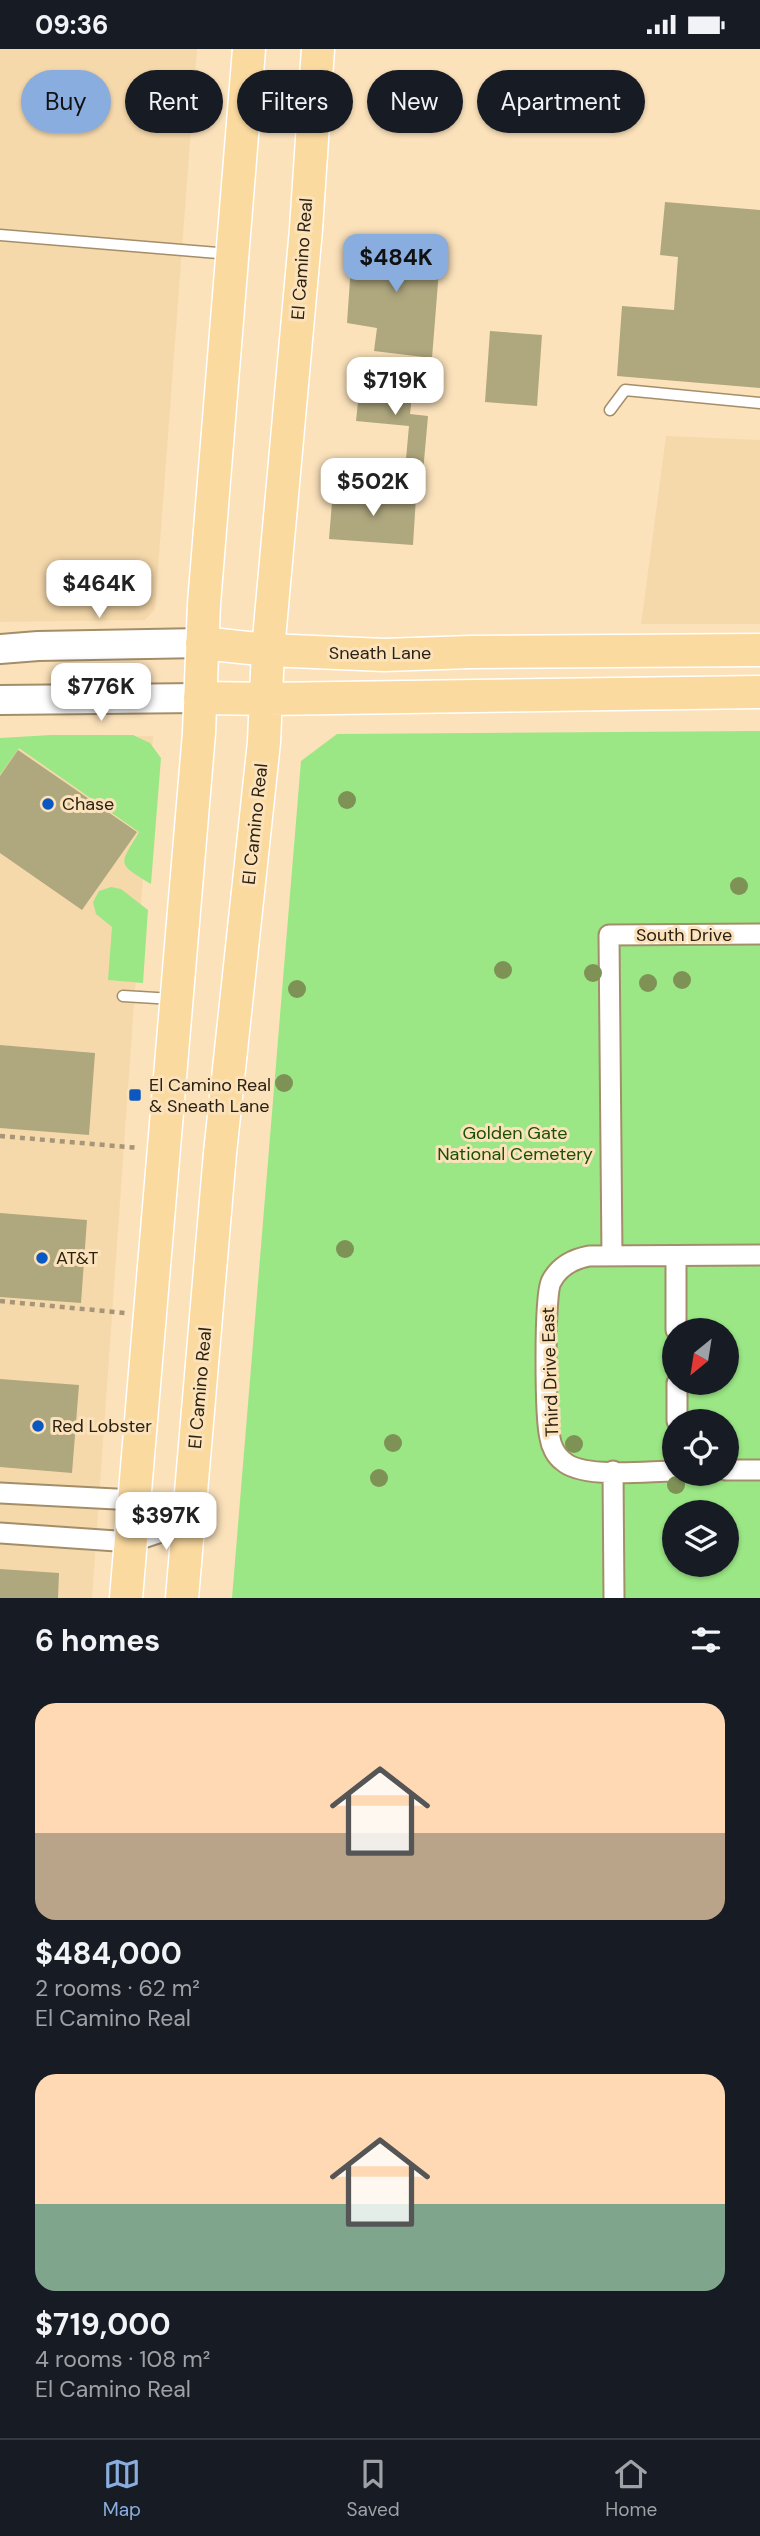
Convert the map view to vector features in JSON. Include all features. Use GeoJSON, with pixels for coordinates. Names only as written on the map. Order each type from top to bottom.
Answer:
{"type":"FeatureCollection","features":[{"type":"Feature","properties":{"kind":"main road"},"geometry":{"type":"LineString","coordinates":[[126,1598],[177,1000],[249,49]]}},
{"type":"Feature","properties":{"kind":"main road","name":"El Camino Real"},"geometry":{"type":"LineString","coordinates":[[182,1598],[220,1153],[267,699],[268,650],[306,229],[318,49]]}},
{"type":"Feature","properties":{"kind":"main road","name":"Sneath Lane"},"geometry":{"type":"LineString","coordinates":[[202,643],[268,650],[384,655],[760,650]]}},
{"type":"Feature","properties":{"kind":"main road"},"geometry":{"type":"LineString","coordinates":[[200,698],[760,692]]}},
{"type":"Feature","properties":{"kind":"street","name":"Sneath Lane"},"geometry":{"type":"LineString","coordinates":[[0,649],[202,643]]}},
{"type":"Feature","properties":{"kind":"street"},"geometry":{"type":"LineString","coordinates":[[0,700],[200,698]]}},
{"type":"Feature","properties":{"kind":"street","name":"South Drive"},"geometry":{"type":"LineString","coordinates":[[612,1256],[609,935],[760,934]]}},
{"type":"Feature","properties":{"kind":"street","name":"Third Drive East"},"geometry":{"type":"LineString","coordinates":[[662,1471],[591,1471],[569,1466],[554,1450],[548,1427],[548,1292],[559,1270],[579,1258],[760,1255]]}},
{"type":"Feature","properties":{"kind":"street"},"geometry":{"type":"LineString","coordinates":[[676,1256],[676,1318]]}},
{"type":"Feature","properties":{"kind":"street"},"geometry":{"type":"LineString","coordinates":[[739,1471],[760,1470]]}},
{"type":"Feature","properties":{"kind":"street"},"geometry":{"type":"LineString","coordinates":[[613,1471],[614,1598]]}},
{"type":"Feature","properties":{"kind":"street"},"geometry":{"type":"LineString","coordinates":[[0,1493],[135,1500],[188,1523]]}},
{"type":"Feature","properties":{"kind":"street"},"geometry":{"type":"LineString","coordinates":[[0,1533],[131,1542],[188,1523]]}},
{"type":"Feature","properties":{"kind":"lane"},"geometry":{"type":"LineString","coordinates":[[0,235],[232,254]]}},
{"type":"Feature","properties":{"kind":"lane"},"geometry":{"type":"LineString","coordinates":[[610,409],[625,390],[760,403]]}},
{"type":"Feature","properties":{"kind":"lane"},"geometry":{"type":"LineString","coordinates":[[123,996],[177,1000]]}},
{"type":"Feature","properties":{"kind":"path"},"geometry":{"type":"LineString","coordinates":[[0,1136],[140,1148]]}},
{"type":"Feature","properties":{"kind":"path"},"geometry":{"type":"LineString","coordinates":[[0,1301],[125,1313]]}},
{"type":"Feature","properties":{"kind":"shaded area"},"geometry":{"type":"Polygon","coordinates":[[[0,49],[197,49],[195,70],[125,70],[125,133],[191,133],[155,609],[145,620],[0,622],[0,49]]]}},
{"type":"Feature","properties":{"kind":"shaded area"},"geometry":{"type":"Polygon","coordinates":[[[666,436],[760,440],[760,624],[641,624],[666,436]]]}},
{"type":"Feature","properties":{"kind":"shaded area"},"geometry":{"type":"Polygon","coordinates":[[[153,736],[92,1598],[0,1598],[0,740],[153,736]]]}},
{"type":"Feature","properties":{"kind":"green space","name":"Golden Gate National Cemetery"},"geometry":{"type":"Polygon","coordinates":[[[760,731],[760,1598],[232,1598],[301,761],[337,734],[760,731]]]}},
{"type":"Feature","properties":{"kind":"green space"},"geometry":{"type":"Polygon","coordinates":[[[133,735],[150,743],[161,758],[151,884],[126,867],[124,862],[139,832],[19,748],[0,775],[0,738],[133,735]]]}},
{"type":"Feature","properties":{"kind":"green space"},"geometry":{"type":"Polygon","coordinates":[[[111,887],[121,889],[148,910],[143,983],[108,980],[112,927],[96,914],[93,902],[99,891],[111,887]]]}},
{"type":"Feature","properties":{"kind":"building"},"geometry":{"type":"Polygon","coordinates":[[[665,202],[760,210],[760,388],[617,376],[622,306],[674,310],[678,257],[660,255],[665,202]]]}},
{"type":"Feature","properties":{"kind":"building"},"geometry":{"type":"Polygon","coordinates":[[[353,237],[441,245],[432,358],[374,351],[377,328],[347,323],[353,237]]]}},
{"type":"Feature","properties":{"kind":"building"},"geometry":{"type":"Polygon","coordinates":[[[490,331],[542,335],[537,406],[485,402],[490,331]]]}},
{"type":"Feature","properties":{"kind":"building"},"geometry":{"type":"Polygon","coordinates":[[[360,382],[413,387],[410,414],[428,416],[423,472],[405,470],[409,426],[356,421],[360,382]]]}},
{"type":"Feature","properties":{"kind":"building"},"geometry":{"type":"Polygon","coordinates":[[[333,490],[416,497],[413,545],[329,539],[333,490]]]}},
{"type":"Feature","properties":{"kind":"building","name":"Chase"},"geometry":{"type":"Polygon","coordinates":[[[18,750],[137,832],[82,910],[0,853],[0,776],[18,750]]]}},
{"type":"Feature","properties":{"kind":"building"},"geometry":{"type":"Polygon","coordinates":[[[0,1045],[95,1053],[89,1135],[0,1128],[0,1045]]]}},
{"type":"Feature","properties":{"kind":"building","name":"AT&T"},"geometry":{"type":"Polygon","coordinates":[[[0,1213],[87,1220],[81,1303],[0,1297],[0,1213]]]}},
{"type":"Feature","properties":{"kind":"building","name":"Red Lobster"},"geometry":{"type":"Polygon","coordinates":[[[0,1379],[79,1385],[72,1473],[0,1467],[0,1379]]]}},
{"type":"Feature","properties":{"kind":"building"},"geometry":{"type":"Polygon","coordinates":[[[0,1569],[59,1573],[58,1598],[0,1598],[0,1569]]]}},
{"type":"Feature","properties":{"kind":"place","name":"Chase"},"geometry":{"type":"Point","coordinates":[48,804]}},
{"type":"Feature","properties":{"kind":"place","name":"El Camino Real & Sneath Lane"},"geometry":{"type":"Point","coordinates":[135,1095]}},
{"type":"Feature","properties":{"kind":"place","name":"AT&T"},"geometry":{"type":"Point","coordinates":[42,1258]}},
{"type":"Feature","properties":{"kind":"place","name":"Red Lobster"},"geometry":{"type":"Point","coordinates":[38,1426]}}]}
